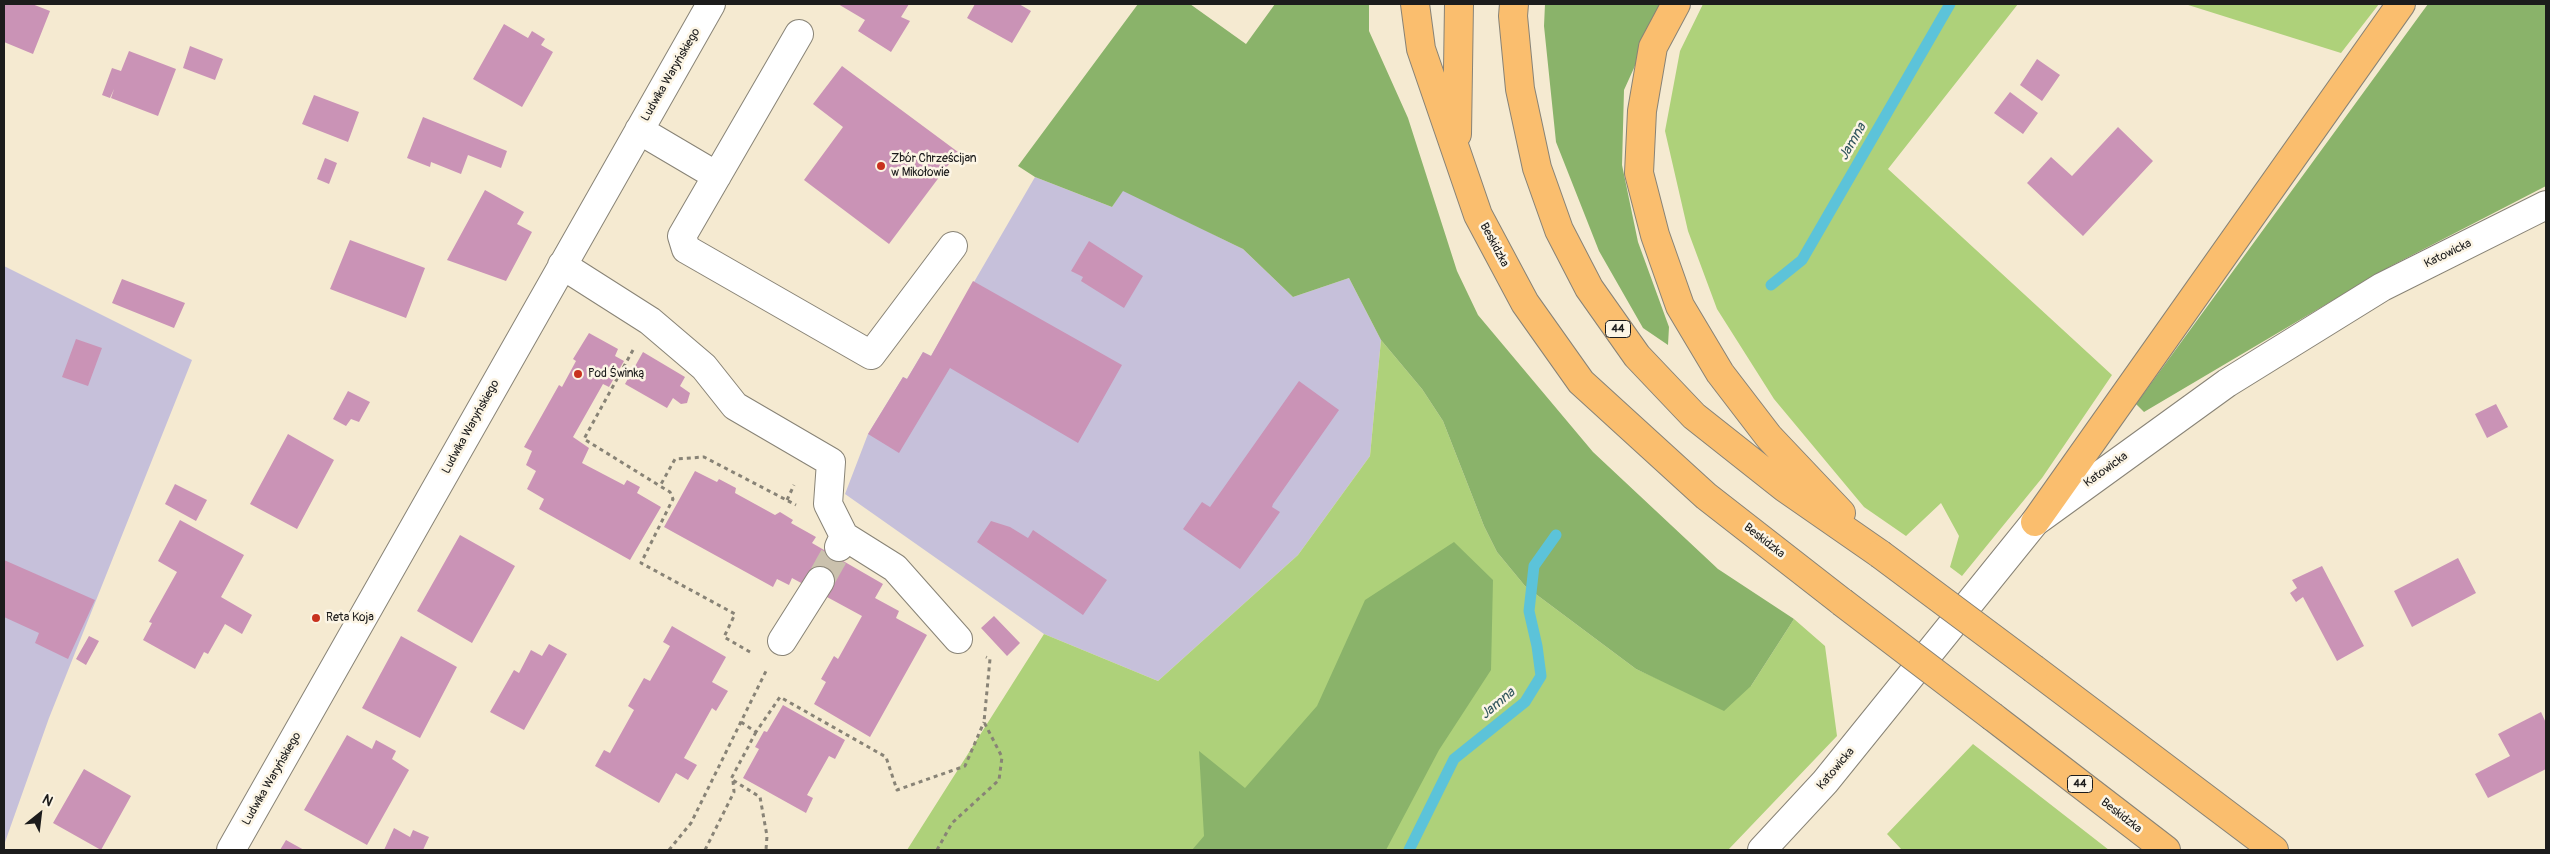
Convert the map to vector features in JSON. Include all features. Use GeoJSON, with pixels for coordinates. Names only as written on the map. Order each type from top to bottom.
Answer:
{"type":"FeatureCollection","features":[{"type":"Feature","properties":{"kind":"main road","name":"44"},"geometry":{"type":"LineString","coordinates":[[1415,4],[1421,49],[1457,151]]}},
{"type":"Feature","properties":{"kind":"main road"},"geometry":{"type":"LineString","coordinates":[[1457,151],[1459,4]]}},
{"type":"Feature","properties":{"kind":"main road","name":"44"},"geometry":{"type":"LineString","coordinates":[[1514,4],[1513,16],[1520,88],[1537,168],[1559,230],[1590,288],[1637,356],[1694,416],[1786,488],[1880,554],[2274,850]]}},
{"type":"Feature","properties":{"kind":"main road"},"geometry":{"type":"LineString","coordinates":[[1676,4],[1653,47],[1642,111],[1639,173],[1655,235],[1680,306],[1720,373],[1769,437],[1880,554]]}},
{"type":"Feature","properties":{"kind":"main road"},"geometry":{"type":"LineString","coordinates":[[2035,522],[2402,4]]}},
{"type":"Feature","properties":{"kind":"main road","name":"Beskidzka"},"geometry":{"type":"LineString","coordinates":[[1457,151],[1478,215],[1525,303],[1582,382],[1706,496],[2166,850]]}},
{"type":"Feature","properties":{"kind":"street","name":"Ludwika Waryńskiego"},"geometry":{"type":"LineString","coordinates":[[231,850],[711,4]]}},
{"type":"Feature","properties":{"kind":"street"},"geometry":{"type":"LineString","coordinates":[[799,34],[682,236],[686,249],[871,355],[953,246]]}},
{"type":"Feature","properties":{"kind":"street"},"geometry":{"type":"LineString","coordinates":[[639,130],[717,176]]}},
{"type":"Feature","properties":{"kind":"street","name":"Katowicka"},"geometry":{"type":"LineString","coordinates":[[1762,850],[1825,782],[2035,522],[2243,372],[2382,287],[2546,206]]}},
{"type":"Feature","properties":{"kind":"street"},"geometry":{"type":"LineString","coordinates":[[562,265],[650,321],[704,367],[735,406],[831,462],[828,504],[841,542],[895,568],[958,639]]}},
{"type":"Feature","properties":{"kind":"street"},"geometry":{"type":"LineString","coordinates":[[776,652],[820,581]]}},
{"type":"Feature","properties":{"kind":"path"},"geometry":{"type":"LineString","coordinates":[[650,321],[584,439],[670,492],[673,499],[641,563],[735,614],[724,637],[776,652],[691,823],[669,850]]}},
{"type":"Feature","properties":{"kind":"path"},"geometry":{"type":"LineString","coordinates":[[660,486],[675,459],[704,457],[800,507]]}},
{"type":"Feature","properties":{"kind":"path"},"geometry":{"type":"LineString","coordinates":[[787,500],[798,477]]}},
{"type":"Feature","properties":{"kind":"path"},"geometry":{"type":"LineString","coordinates":[[705,850],[734,792],[734,781],[731,779],[756,732],[780,697],[886,757],[897,790],[964,766],[984,722],[989,669]]}},
{"type":"Feature","properties":{"kind":"path"},"geometry":{"type":"LineString","coordinates":[[741,722],[756,732]]}},
{"type":"Feature","properties":{"kind":"path"},"geometry":{"type":"LineString","coordinates":[[937,850],[952,823],[999,780],[1002,757],[984,722]]}},
{"type":"Feature","properties":{"kind":"path"},"geometry":{"type":"LineString","coordinates":[[734,781],[760,797],[767,836],[766,850]]}},
{"type":"Feature","properties":{"kind":"shaded area"},"geometry":{"type":"Polygon","coordinates":[[[1035,177],[1112,207],[1123,190],[1243,249],[1293,297],[1349,278],[1381,340],[1370,456],[1298,555],[1158,681],[1044,634],[845,494],[868,434],[903,377],[907,379],[923,352],[931,356],[1035,177]]]}},
{"type":"Feature","properties":{"kind":"shaded area"},"geometry":{"type":"Polygon","coordinates":[[[4,266],[192,360],[49,718],[4,845],[4,266]]]}},
{"type":"Feature","properties":{"kind":"green space"},"geometry":{"type":"Polygon","coordinates":[[[1138,4],[1190,4],[1246,44],[1275,4],[1369,4],[1369,31],[1408,118],[1457,271],[1478,315],[1593,452],[1718,569],[1794,619],[1751,686],[1724,711],[1636,669],[1525,586],[1497,552],[1484,526],[1443,421],[1422,389],[1381,340],[1349,278],[1293,297],[1243,249],[1123,191],[1112,207],[1035,177],[1018,166],[1138,4]]]}},
{"type":"Feature","properties":{"kind":"green space"},"geometry":{"type":"Polygon","coordinates":[[[1545,4],[1663,4],[1624,90],[1622,165],[1638,242],[1669,327],[1668,345],[1643,328],[1599,251],[1556,142],[1544,26],[1545,4]]]}},
{"type":"Feature","properties":{"kind":"green space"},"geometry":{"type":"Polygon","coordinates":[[[1703,4],[2018,4],[1888,169],[2112,375],[2042,478],[1962,576],[1950,567],[1959,536],[1941,503],[1906,536],[1864,507],[1774,399],[1717,309],[1688,231],[1665,131],[1680,51],[1703,4]]]}},
{"type":"Feature","properties":{"kind":"green space"},"geometry":{"type":"Polygon","coordinates":[[[2185,4],[2379,4],[2341,53],[2185,4]]]}},
{"type":"Feature","properties":{"kind":"green space"},"geometry":{"type":"Polygon","coordinates":[[[2428,4],[2546,4],[2546,186],[2391,266],[2144,412],[2136,404],[2428,4]]]}},
{"type":"Feature","properties":{"kind":"green space"},"geometry":{"type":"Polygon","coordinates":[[[1381,340],[1422,389],[1443,421],[1484,526],[1497,552],[1525,586],[1636,669],[1676,687],[1751,686],[1794,619],[1825,646],[1837,736],[1728,850],[907,850],[1044,634],[1158,681],[1298,555],[1370,456],[1381,340]]]}},
{"type":"Feature","properties":{"kind":"green space"},"geometry":{"type":"Polygon","coordinates":[[[1454,542],[1493,580],[1491,670],[1439,750],[1386,850],[1192,850],[1204,836],[1199,751],[1245,788],[1317,706],[1365,600],[1454,542]]]}},
{"type":"Feature","properties":{"kind":"green space"},"geometry":{"type":"Polygon","coordinates":[[[1973,744],[2109,850],[1902,850],[1887,834],[1973,744]]]}},
{"type":"Feature","properties":{"kind":"building"},"geometry":{"type":"Polygon","coordinates":[[[4,4],[32,4],[50,11],[33,54],[4,42],[4,4]]]}},
{"type":"Feature","properties":{"kind":"building"},"geometry":{"type":"Polygon","coordinates":[[[838,4],[909,4],[901,17],[910,21],[891,52],[858,31],[865,20],[838,4]]]}},
{"type":"Feature","properties":{"kind":"building"},"geometry":{"type":"Polygon","coordinates":[[[975,4],[1019,4],[1031,11],[1012,43],[967,18],[975,4]]]}},
{"type":"Feature","properties":{"kind":"building"},"geometry":{"type":"Polygon","coordinates":[[[504,24],[528,38],[532,31],[545,39],[541,45],[553,52],[522,107],[473,79],[504,24]]]}},
{"type":"Feature","properties":{"kind":"building"},"geometry":{"type":"Polygon","coordinates":[[[190,46],[223,59],[215,80],[183,68],[190,46]]]}},
{"type":"Feature","properties":{"kind":"building"},"geometry":{"type":"Polygon","coordinates":[[[129,51],[176,69],[158,116],[111,98],[114,89],[110,98],[102,95],[112,68],[121,71],[129,51]]]}},
{"type":"Feature","properties":{"kind":"building"},"geometry":{"type":"Polygon","coordinates":[[[2037,59],[2060,75],[2042,101],[2020,85],[2037,59]]]}},
{"type":"Feature","properties":{"kind":"building","name":"Zbór Chrześcijan w Mikołowie"},"geometry":{"type":"Polygon","coordinates":[[[842,66],[958,152],[889,244],[804,180],[843,127],[813,104],[842,66]]]}},
{"type":"Feature","properties":{"kind":"building"},"geometry":{"type":"Polygon","coordinates":[[[2010,92],[2038,113],[2023,134],[1994,113],[2010,92]]]}},
{"type":"Feature","properties":{"kind":"building"},"geometry":{"type":"Polygon","coordinates":[[[314,95],[359,112],[348,142],[302,124],[314,95]]]}},
{"type":"Feature","properties":{"kind":"building"},"geometry":{"type":"Polygon","coordinates":[[[423,117],[507,151],[501,168],[468,155],[461,174],[431,162],[430,167],[407,158],[423,117]]]}},
{"type":"Feature","properties":{"kind":"building"},"geometry":{"type":"Polygon","coordinates":[[[2118,127],[2153,161],[2083,236],[2027,183],[2051,157],[2072,176],[2118,127]]]}},
{"type":"Feature","properties":{"kind":"building"},"geometry":{"type":"Polygon","coordinates":[[[325,158],[337,163],[329,184],[317,179],[325,158]]]}},
{"type":"Feature","properties":{"kind":"building"},"geometry":{"type":"Polygon","coordinates":[[[485,190],[524,212],[517,224],[532,232],[506,281],[447,260],[485,190]]]}},
{"type":"Feature","properties":{"kind":"building"},"geometry":{"type":"Polygon","coordinates":[[[350,240],[425,268],[406,318],[330,289],[350,240]]]}},
{"type":"Feature","properties":{"kind":"building"},"geometry":{"type":"Polygon","coordinates":[[[1089,241],[1143,276],[1124,308],[1081,281],[1083,277],[1071,271],[1089,241]]]}},
{"type":"Feature","properties":{"kind":"building"},"geometry":{"type":"Polygon","coordinates":[[[122,279],[185,303],[174,328],[112,303],[122,279]]]}},
{"type":"Feature","properties":{"kind":"building"},"geometry":{"type":"Polygon","coordinates":[[[973,281],[1122,365],[1078,443],[950,368],[899,453],[868,434],[903,377],[907,379],[923,352],[931,356],[973,281]]]}},
{"type":"Feature","properties":{"kind":"building"},"geometry":{"type":"Polygon","coordinates":[[[589,333],[618,349],[615,356],[624,361],[609,387],[603,384],[573,437],[589,448],[582,463],[624,485],[627,480],[640,487],[637,493],[661,507],[630,560],[539,509],[544,499],[527,489],[536,471],[526,465],[532,451],[524,447],[559,385],[562,387],[576,361],[573,359],[589,333]]]}},
{"type":"Feature","properties":{"kind":"building"},"geometry":{"type":"Polygon","coordinates":[[[76,339],[102,348],[88,386],[62,377],[76,339]]]}},
{"type":"Feature","properties":{"kind":"building"},"geometry":{"type":"Polygon","coordinates":[[[643,352],[685,377],[680,386],[690,393],[687,403],[681,404],[673,398],[667,408],[625,384],[643,352]]]}},
{"type":"Feature","properties":{"kind":"building"},"geometry":{"type":"Polygon","coordinates":[[[1299,381],[1339,410],[1273,504],[1272,507],[1280,512],[1240,569],[1183,529],[1202,502],[1210,507],[1299,381]]]}},
{"type":"Feature","properties":{"kind":"building"},"geometry":{"type":"Polygon","coordinates":[[[348,391],[370,402],[359,422],[351,419],[346,426],[333,419],[348,391]]]}},
{"type":"Feature","properties":{"kind":"building"},"geometry":{"type":"Polygon","coordinates":[[[2496,404],[2508,427],[2487,438],[2475,414],[2496,404]]]}},
{"type":"Feature","properties":{"kind":"building"},"geometry":{"type":"Polygon","coordinates":[[[288,434],[334,460],[297,529],[250,504],[288,434]]]}},
{"type":"Feature","properties":{"kind":"building"},"geometry":{"type":"Polygon","coordinates":[[[695,471],[717,482],[719,479],[736,488],[735,493],[775,515],[780,512],[793,520],[791,523],[816,537],[812,543],[883,584],[875,598],[899,611],[896,618],[927,635],[870,737],[814,704],[826,682],[821,679],[834,656],[838,659],[862,616],[792,578],[789,585],[777,579],[773,587],[664,527],[695,471]]]}},
{"type":"Feature","properties":{"kind":"building"},"geometry":{"type":"Polygon","coordinates":[[[175,484],[207,500],[196,521],[165,504],[175,484]]]}},
{"type":"Feature","properties":{"kind":"building"},"geometry":{"type":"Polygon","coordinates":[[[180,520],[244,555],[221,597],[252,615],[242,634],[225,624],[208,654],[204,652],[195,669],[143,640],[152,623],[149,622],[177,572],[158,561],[180,520]]]}},
{"type":"Feature","properties":{"kind":"building"},"geometry":{"type":"Polygon","coordinates":[[[991,521],[1010,527],[1028,538],[1033,530],[1107,580],[1083,615],[977,542],[991,521]]]}},
{"type":"Feature","properties":{"kind":"building"},"geometry":{"type":"Polygon","coordinates":[[[460,535],[515,566],[472,643],[417,611],[460,535]]]}},
{"type":"Feature","properties":{"kind":"building"},"geometry":{"type":"Polygon","coordinates":[[[2458,558],[2476,593],[2412,627],[2394,591],[2458,558]]]}},
{"type":"Feature","properties":{"kind":"building"},"geometry":{"type":"Polygon","coordinates":[[[4,560],[95,600],[68,659],[35,643],[39,633],[4,617],[4,560]]]}},
{"type":"Feature","properties":{"kind":"building"},"geometry":{"type":"Polygon","coordinates":[[[2322,566],[2364,646],[2337,661],[2303,597],[2296,602],[2290,593],[2297,588],[2292,580],[2322,566]]]}},
{"type":"Feature","properties":{"kind":"building"},"geometry":{"type":"Polygon","coordinates":[[[994,616],[1020,643],[1007,656],[981,628],[994,616]]]}},
{"type":"Feature","properties":{"kind":"building"},"geometry":{"type":"Polygon","coordinates":[[[672,626],[726,657],[712,682],[728,691],[716,711],[712,708],[684,758],[697,765],[688,780],[676,773],[659,803],[595,766],[604,750],[610,753],[634,710],[628,706],[644,678],[650,681],[670,646],[663,642],[672,626]]]}},
{"type":"Feature","properties":{"kind":"building"},"geometry":{"type":"Polygon","coordinates":[[[89,636],[99,641],[86,665],[76,659],[89,636]]]}},
{"type":"Feature","properties":{"kind":"building"},"geometry":{"type":"Polygon","coordinates":[[[401,636],[457,667],[420,738],[362,708],[401,636]]]}},
{"type":"Feature","properties":{"kind":"building"},"geometry":{"type":"Polygon","coordinates":[[[549,644],[567,654],[524,730],[490,712],[514,670],[519,673],[531,650],[542,656],[549,644]]]}},
{"type":"Feature","properties":{"kind":"building"},"geometry":{"type":"Polygon","coordinates":[[[783,705],[845,740],[835,759],[829,756],[807,795],[813,798],[806,813],[743,778],[759,749],[755,747],[764,731],[767,732],[783,705]]]}},
{"type":"Feature","properties":{"kind":"building"},"geometry":{"type":"Polygon","coordinates":[[[2541,712],[2546,723],[2546,769],[2488,798],[2475,774],[2510,756],[2498,734],[2541,712]]]}},
{"type":"Feature","properties":{"kind":"building"},"geometry":{"type":"Polygon","coordinates":[[[347,735],[372,749],[376,740],[396,751],[392,759],[409,770],[367,845],[304,810],[347,735]]]}},
{"type":"Feature","properties":{"kind":"building"},"geometry":{"type":"Polygon","coordinates":[[[84,769],[131,796],[101,850],[53,823],[84,769]]]}},
{"type":"Feature","properties":{"kind":"building"},"geometry":{"type":"Polygon","coordinates":[[[394,828],[410,837],[413,830],[429,837],[423,850],[384,850],[394,828]]]}},
{"type":"Feature","properties":{"kind":"building"},"geometry":{"type":"Polygon","coordinates":[[[286,840],[304,850],[280,850],[286,840]]]}},
{"type":"Feature","properties":{"kind":"waterway","name":"Jamna"},"geometry":{"type":"LineString","coordinates":[[1771,285],[1802,260],[1950,4]]}},
{"type":"Feature","properties":{"kind":"waterway","name":"Jamna"},"geometry":{"type":"LineString","coordinates":[[1409,850],[1454,759],[1525,702],[1541,676],[1537,646],[1529,611],[1534,566],[1556,535]]}},
{"type":"Feature","properties":{"kind":"tunnel"},"geometry":{"type":"LineString","coordinates":[[820,581],[839,547]]}},
{"type":"Feature","properties":{"kind":"place","name":"Zbór Chrześcijan w Mikołowie"},"geometry":{"type":"Point","coordinates":[881,166]}},
{"type":"Feature","properties":{"kind":"place","name":"Pod Świnką"},"geometry":{"type":"Point","coordinates":[578,374]}},
{"type":"Feature","properties":{"kind":"place","name":"Reta Koja"},"geometry":{"type":"Point","coordinates":[316,618]}}]}
